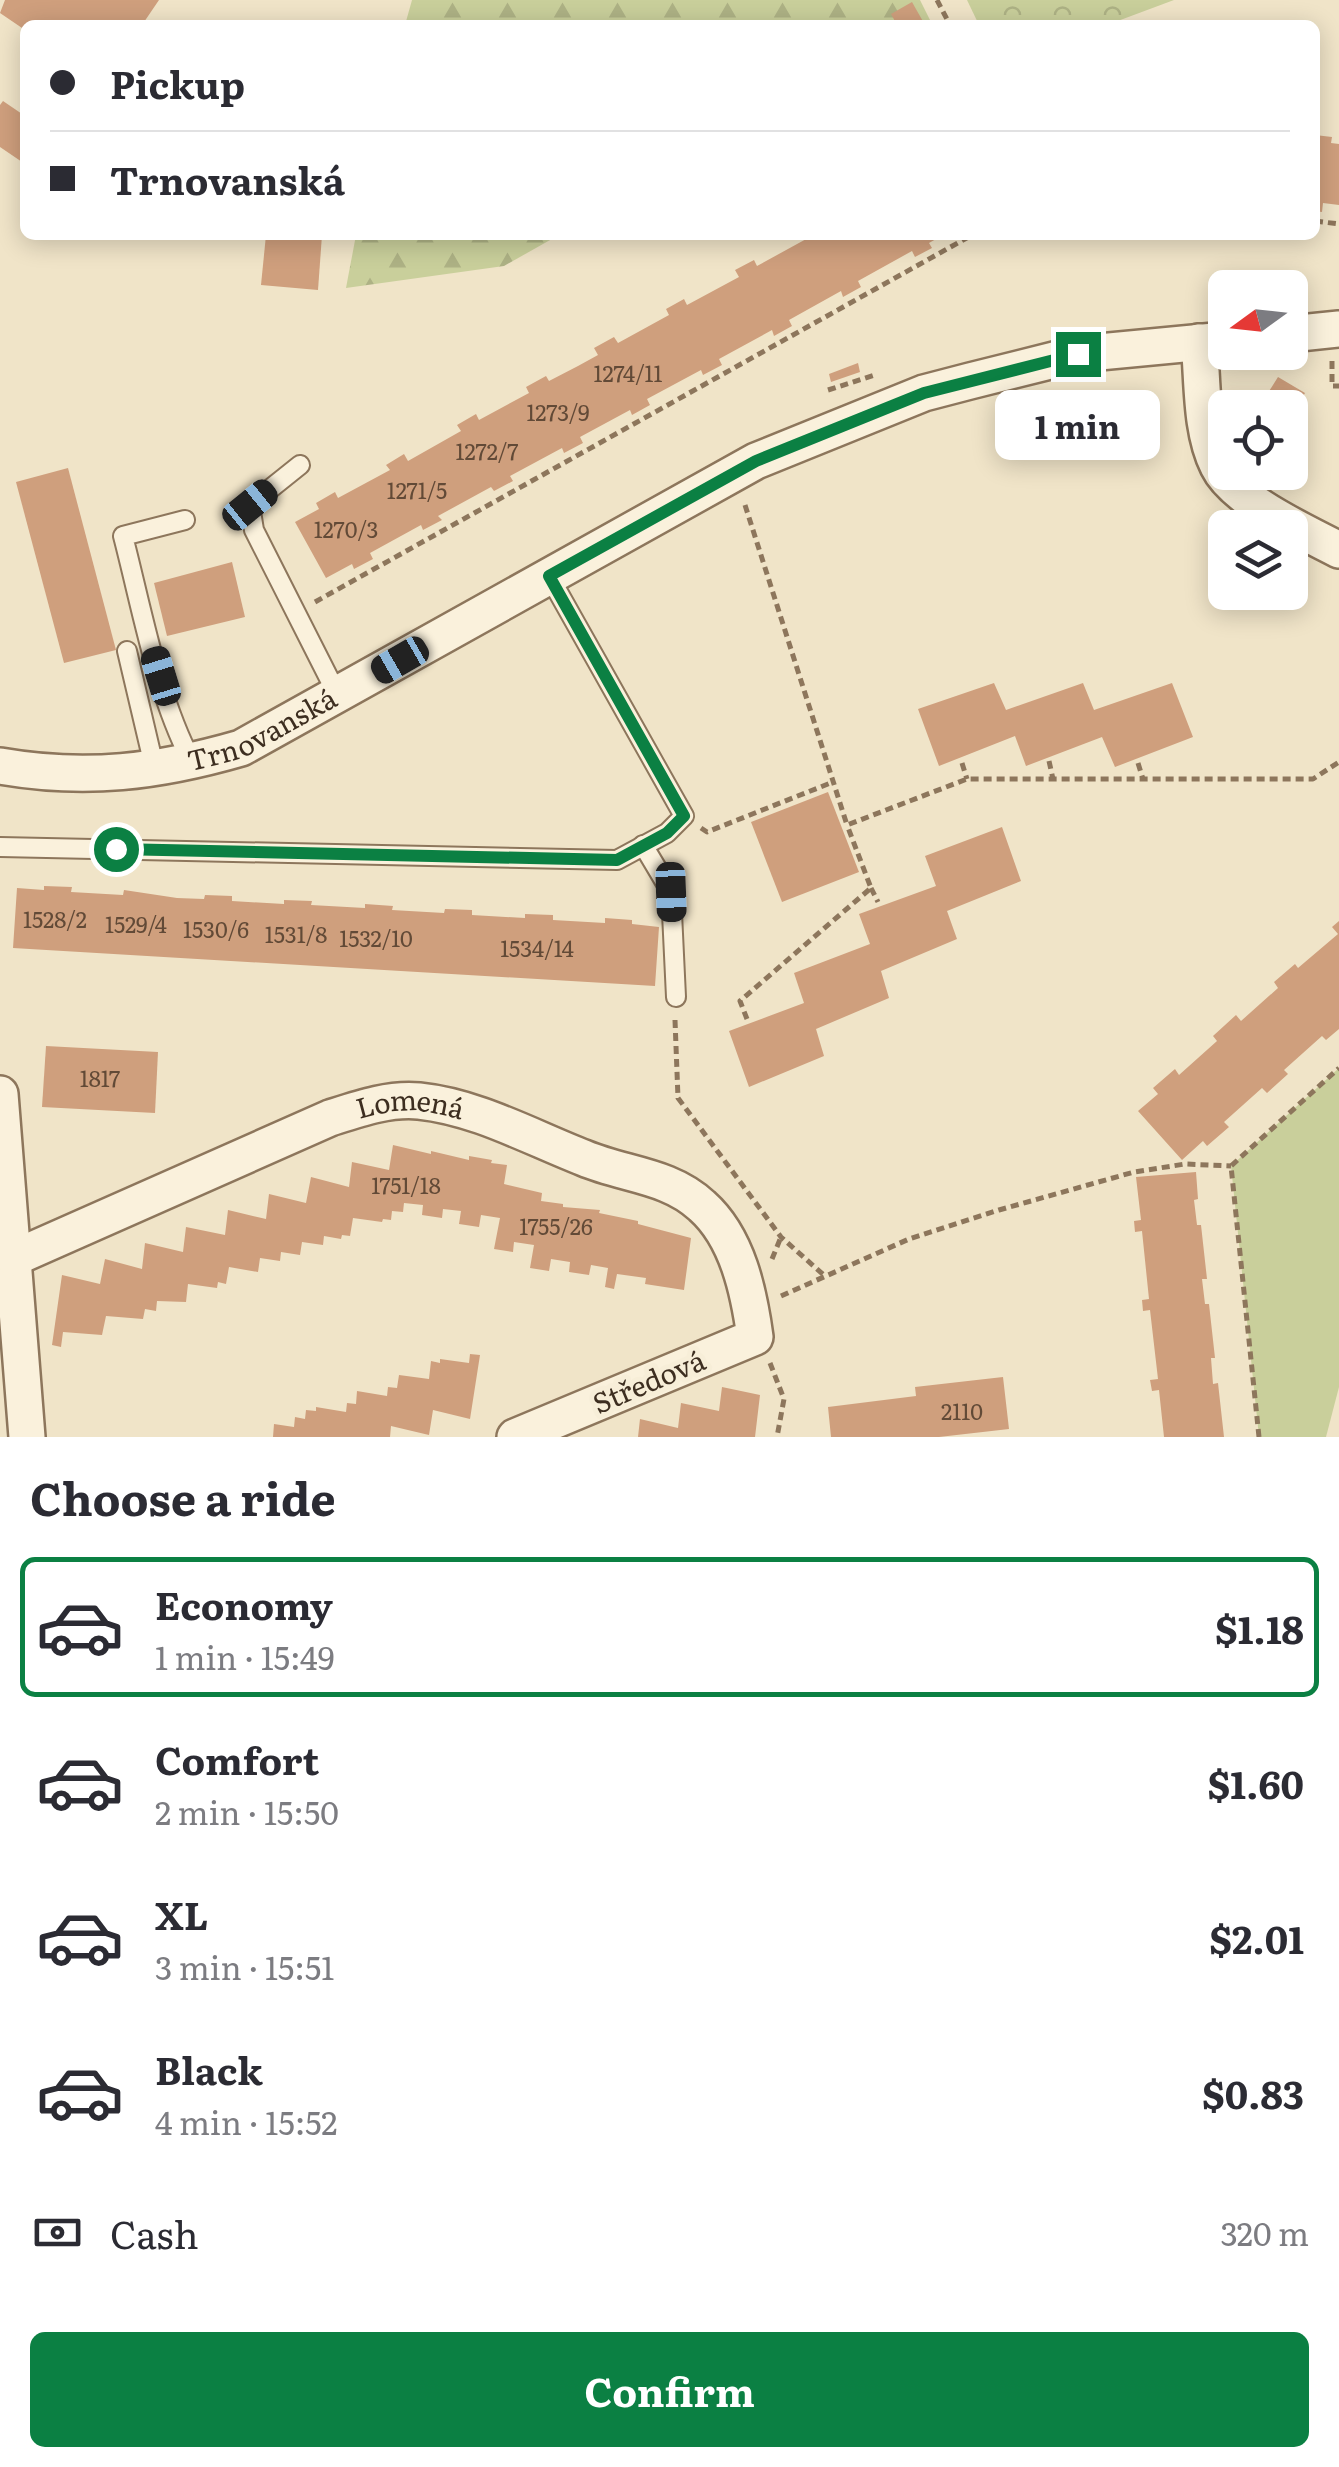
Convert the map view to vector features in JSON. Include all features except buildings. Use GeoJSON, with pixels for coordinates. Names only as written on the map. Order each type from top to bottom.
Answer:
{"type":"FeatureCollection","features":[{"type":"Feature","properties":{"kind":"street"},"geometry":{"type":"LineString","coordinates":[[1308,333],[1339,330]]}},
{"type":"Feature","properties":{"kind":"street","name":"Trnovanská"},"geometry":{"type":"LineString","coordinates":[[0,766],[70,774],[155,770],[241,748],[756,461],[924,393],[1078,354],[1208,341]]}},
{"type":"Feature","properties":{"kind":"street"},"geometry":{"type":"LineString","coordinates":[[1211,370],[1210,444],[1219,469],[1234,487],[1259,504],[1339,550]]}},
{"type":"Feature","properties":{"kind":"street"},"geometry":{"type":"LineString","coordinates":[[0,1094],[27,1437]]}},
{"type":"Feature","properties":{"kind":"street","name":"Lomená"},"geometry":{"type":"LineString","coordinates":[[14,1258],[330,1118],[371,1104],[418,1101],[504,1123],[586,1160],[672,1184],[705,1207],[729,1244],[744,1275],[753,1323]]}},
{"type":"Feature","properties":{"kind":"street","name":"Středová"},"geometry":{"type":"LineString","coordinates":[[515,1437],[753,1323]]}},
{"type":"Feature","properties":{"kind":"lane"},"geometry":{"type":"LineString","coordinates":[[300,465],[250,505],[254,530],[338,696]]}},
{"type":"Feature","properties":{"kind":"lane"},"geometry":{"type":"LineString","coordinates":[[185,520],[123,536],[150,642],[182,743],[192,762]]}},
{"type":"Feature","properties":{"kind":"lane"},"geometry":{"type":"LineString","coordinates":[[0,846],[617,860],[667,833],[684,816],[549,576]]}},
{"type":"Feature","properties":{"kind":"lane"},"geometry":{"type":"LineString","coordinates":[[127,651],[155,770]]}},
{"type":"Feature","properties":{"kind":"lane"},"geometry":{"type":"LineString","coordinates":[[644,845],[671,892],[676,997]]}},
{"type":"Feature","properties":{"kind":"path"},"geometry":{"type":"LineString","coordinates":[[295,613],[963,240]]}},
{"type":"Feature","properties":{"kind":"path"},"geometry":{"type":"LineString","coordinates":[[735,472],[832,782],[878,902]]}},
{"type":"Feature","properties":{"kind":"path"},"geometry":{"type":"LineString","coordinates":[[1049,761],[1053,779]]}},
{"type":"Feature","properties":{"kind":"path"},"geometry":{"type":"LineString","coordinates":[[847,825],[967,779],[1314,779],[1339,762]]}},
{"type":"Feature","properties":{"kind":"path"},"geometry":{"type":"LineString","coordinates":[[962,763],[967,779]]}},
{"type":"Feature","properties":{"kind":"path"},"geometry":{"type":"LineString","coordinates":[[1138,763],[1142,778]]}},
{"type":"Feature","properties":{"kind":"path"},"geometry":{"type":"LineString","coordinates":[[684,816],[707,832],[832,782]]}},
{"type":"Feature","properties":{"kind":"path"},"geometry":{"type":"LineString","coordinates":[[747,1019],[740,1001],[871,888]]}},
{"type":"Feature","properties":{"kind":"path"},"geometry":{"type":"LineString","coordinates":[[676,997],[678,1098],[781,1237],[826,1277]]}},
{"type":"Feature","properties":{"kind":"path"},"geometry":{"type":"LineString","coordinates":[[777,1437],[784,1398],[753,1323],[826,1277],[909,1240],[999,1210],[1134,1172],[1185,1164],[1230,1166],[1339,1068]]}},
{"type":"Feature","properties":{"kind":"path"},"geometry":{"type":"LineString","coordinates":[[1230,1166],[1259,1437]]}},
{"type":"Feature","properties":{"kind":"green space"},"geometry":{"type":"Polygon","coordinates":[[[412,0],[920,0],[930,20],[406,20],[412,0]]]}},
{"type":"Feature","properties":{"kind":"green space"},"geometry":{"type":"Polygon","coordinates":[[[967,0],[1174,0],[1120,20],[977,20],[967,0]]]}},
{"type":"Feature","properties":{"kind":"green space"},"geometry":{"type":"Polygon","coordinates":[[[355,240],[550,240],[504,266],[346,288],[355,240]]]}},
{"type":"Feature","properties":{"kind":"green space"},"geometry":{"type":"Polygon","coordinates":[[[1339,1068],[1339,1387],[1326,1437],[1259,1437],[1231,1166],[1339,1068]]]}},
{"type":"Feature","properties":{"kind":"route"},"geometry":{"type":"LineString","coordinates":[[116,849],[617,860],[667,833],[684,816],[549,576],[756,461],[924,393],[1078,354]]}}]}
